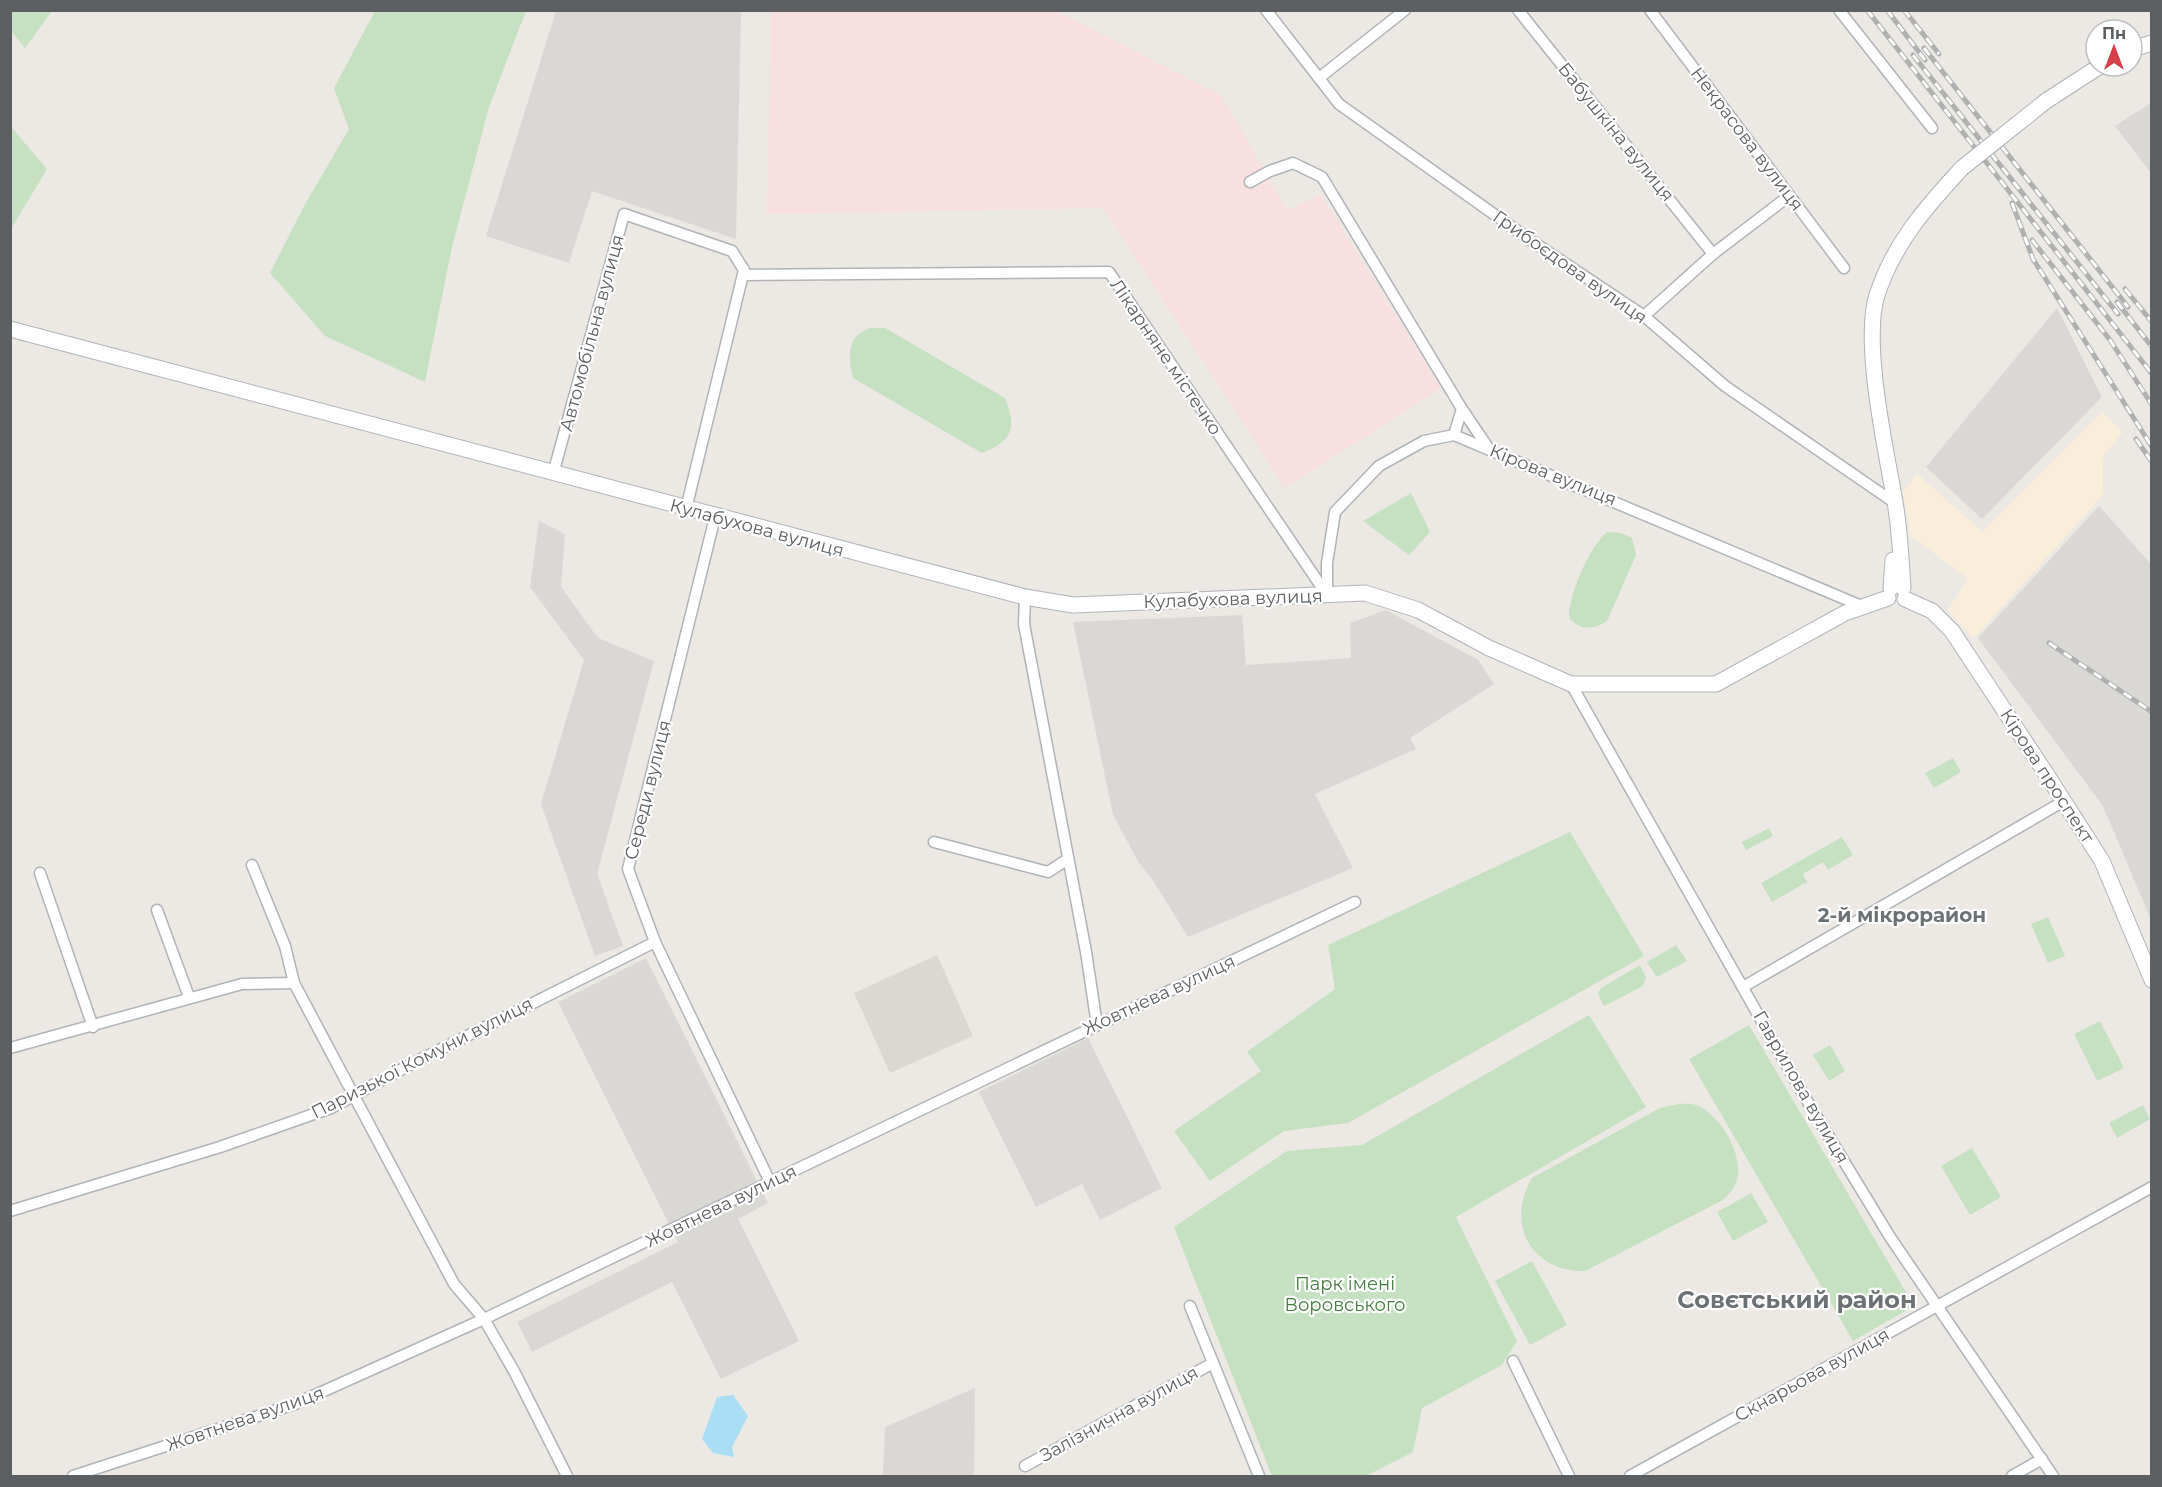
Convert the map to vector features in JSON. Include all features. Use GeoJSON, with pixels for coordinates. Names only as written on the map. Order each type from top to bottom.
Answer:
{"type":"FeatureCollection","features":[{"type":"Feature","properties":{"kind":"street","name":"Грибоєдова вулиця"},"geometry":{"type":"LineString","coordinates":[[1266,10],[1339,104],[1533,242],[1644,316],[1725,386],[1895,503]]}},
{"type":"Feature","properties":{"kind":"street"},"geometry":{"type":"LineString","coordinates":[[1319,78],[1405,10]]}},
{"type":"Feature","properties":{"kind":"street","name":"Бабушкіна вулиця"},"geometry":{"type":"LineString","coordinates":[[1518,10],[1713,254]]}},
{"type":"Feature","properties":{"kind":"street","name":"Некрасова вулиця"},"geometry":{"type":"LineString","coordinates":[[1650,10],[1844,268]]}},
{"type":"Feature","properties":{"kind":"street"},"geometry":{"type":"LineString","coordinates":[[1839,10],[1932,128]]}},
{"type":"Feature","properties":{"kind":"street"},"geometry":{"type":"LineString","coordinates":[[1897,593],[1895,503],[1880,406],[1872,332],[1877,295],[1894,252],[1915,219],[1962,168],[2046,101],[2084,76]]}},
{"type":"Feature","properties":{"kind":"street"},"geometry":{"type":"LineString","coordinates":[[1250,182],[1270,171],[1293,163],[1322,177],[1462,410],[1490,449]]}},
{"type":"Feature","properties":{"kind":"street"},"geometry":{"type":"LineString","coordinates":[[1644,316],[1713,254],[1789,196]]}},
{"type":"Feature","properties":{"kind":"street","name":"Автомобільна вулиця"},"geometry":{"type":"LineString","coordinates":[[554,474],[624,214],[732,251],[744,270],[743,275]]}},
{"type":"Feature","properties":{"kind":"street","name":"Лікарняне містечко"},"geometry":{"type":"LineString","coordinates":[[743,275],[1108,272],[1327,595]]}},
{"type":"Feature","properties":{"kind":"street"},"geometry":{"type":"LineString","coordinates":[[686,509],[743,275]]}},
{"type":"Feature","properties":{"kind":"street","name":"Кулабухова вулиця"},"geometry":{"type":"LineString","coordinates":[[10,328],[715,517],[1025,597],[1073,604],[1365,593],[1418,610],[1489,648],[1571,684],[1716,684],[1845,613],[1897,593]]}},
{"type":"Feature","properties":{"kind":"street"},"geometry":{"type":"LineString","coordinates":[[1327,595],[1327,563],[1335,512],[1379,466],[1424,441],[1454,435],[1462,410]]}},
{"type":"Feature","properties":{"kind":"street","name":"Кірова вулиця"},"geometry":{"type":"LineString","coordinates":[[1454,435],[1864,607]]}},
{"type":"Feature","properties":{"kind":"street","name":"Середи вулиця"},"geometry":{"type":"LineString","coordinates":[[715,517],[628,869],[656,942],[770,1182]]}},
{"type":"Feature","properties":{"kind":"street","name":"Кірова проспект"},"geometry":{"type":"LineString","coordinates":[[1897,593],[1932,611],[1953,632],[2064,801],[2102,861],[2151,980]]}},
{"type":"Feature","properties":{"kind":"street"},"geometry":{"type":"LineString","coordinates":[[1025,597],[1024,624],[1097,1025]]}},
{"type":"Feature","properties":{"kind":"street","name":"Гаврилова вулиця"},"geometry":{"type":"LineString","coordinates":[[1571,684],[1803,1094],[1890,1237],[2054,1476]]}},
{"type":"Feature","properties":{"kind":"street"},"geometry":{"type":"LineString","coordinates":[[1743,987],[2064,801]]}},
{"type":"Feature","properties":{"kind":"street"},"geometry":{"type":"LineString","coordinates":[[934,842],[1048,872],[1068,859]]}},
{"type":"Feature","properties":{"kind":"street"},"geometry":{"type":"LineString","coordinates":[[252,865],[285,946],[294,983],[352,1096],[454,1284],[484,1319],[515,1373],[567,1476]]}},
{"type":"Feature","properties":{"kind":"street"},"geometry":{"type":"LineString","coordinates":[[40,873],[93,1027]]}},
{"type":"Feature","properties":{"kind":"street","name":"Жовтнева вулиця"},"geometry":{"type":"LineString","coordinates":[[73,1476],[295,1404],[484,1319],[1354,902]]}},
{"type":"Feature","properties":{"kind":"street"},"geometry":{"type":"LineString","coordinates":[[157,910],[189,997]]}},
{"type":"Feature","properties":{"kind":"street","name":"Паризької Комуни вулиця"},"geometry":{"type":"LineString","coordinates":[[10,1211],[220,1148],[331,1108],[554,991],[656,942]]}},
{"type":"Feature","properties":{"kind":"street"},"geometry":{"type":"LineString","coordinates":[[10,1048],[93,1027],[189,997],[242,984],[294,983]]}},
{"type":"Feature","properties":{"kind":"street","name":"Скнарьова вулиця"},"geometry":{"type":"LineString","coordinates":[[1630,1476],[1936,1305],[1979,1285],[2151,1187]]}},
{"type":"Feature","properties":{"kind":"street"},"geometry":{"type":"LineString","coordinates":[[1190,1306],[1259,1476]]}},
{"type":"Feature","properties":{"kind":"street"},"geometry":{"type":"LineString","coordinates":[[1513,1361],[1569,1476]]}},
{"type":"Feature","properties":{"kind":"street","name":"Залізнична вулиця"},"geometry":{"type":"LineString","coordinates":[[1025,1466],[1213,1363]]}},
{"type":"Feature","properties":{"kind":"street"},"geometry":{"type":"LineString","coordinates":[[2012,1476],[2042,1459]]}},
{"type":"Feature","properties":{"kind":"shaded area"},"geometry":{"type":"Polygon","coordinates":[[[556,11],[741,11],[736,239],[592,191],[569,263],[486,236],[556,11]]]}},
{"type":"Feature","properties":{"kind":"shaded area"},"geometry":{"type":"Polygon","coordinates":[[[771,11],[1056,11],[1221,95],[1287,210],[1321,195],[1441,388],[1285,488],[1103,208],[767,214],[771,11]]]}},
{"type":"Feature","properties":{"kind":"shaded area"},"geometry":{"type":"Polygon","coordinates":[[[2151,103],[2151,173],[2115,126],[2151,103]]]}},
{"type":"Feature","properties":{"kind":"shaded area"},"geometry":{"type":"Polygon","coordinates":[[[2057,308],[2102,397],[1982,519],[1926,467],[2057,308]]]}},
{"type":"Feature","properties":{"kind":"shaded area"},"geometry":{"type":"Polygon","coordinates":[[[2102,411],[2123,432],[2103,457],[2103,495],[1973,639],[1948,610],[1968,579],[1911,536],[1903,492],[1917,474],[1983,532],[2102,411]]]}},
{"type":"Feature","properties":{"kind":"shaded area"},"geometry":{"type":"Polygon","coordinates":[[[2099,506],[2151,564],[2151,920],[2103,806],[1978,638],[2099,506]]]}},
{"type":"Feature","properties":{"kind":"shaded area"},"geometry":{"type":"Polygon","coordinates":[[[539,521],[565,534],[561,587],[598,638],[654,661],[597,874],[623,946],[595,956],[541,804],[584,660],[530,587],[539,521]]]}},
{"type":"Feature","properties":{"kind":"shaded area"},"geometry":{"type":"Polygon","coordinates":[[[1386,610],[1478,660],[1494,684],[1410,738],[1416,749],[1315,794],[1353,868],[1188,937],[1154,882],[1139,863],[1113,815],[1073,622],[1242,615],[1246,665],[1351,658],[1350,623],[1386,610]]]}},
{"type":"Feature","properties":{"kind":"shaded area"},"geometry":{"type":"Polygon","coordinates":[[[937,955],[973,1036],[890,1073],[854,993],[937,955]]]}},
{"type":"Feature","properties":{"kind":"shaded area"},"geometry":{"type":"Polygon","coordinates":[[[646,958],[768,1203],[738,1219],[799,1341],[721,1379],[672,1282],[532,1352],[517,1322],[678,1242],[558,1002],[646,958]]]}},
{"type":"Feature","properties":{"kind":"shaded area"},"geometry":{"type":"Polygon","coordinates":[[[1088,1038],[1162,1188],[1100,1220],[1082,1184],[1036,1207],[979,1092],[1088,1038]]]}},
{"type":"Feature","properties":{"kind":"shaded area"},"geometry":{"type":"Polygon","coordinates":[[[975,1388],[974,1476],[883,1476],[885,1427],[975,1388]]]}},
{"type":"Feature","properties":{"kind":"green space"},"geometry":{"type":"Polygon","coordinates":[[[10,11],[52,11],[25,48],[11,31],[10,11]]]}},
{"type":"Feature","properties":{"kind":"green space"},"geometry":{"type":"Polygon","coordinates":[[[375,11],[526,11],[489,107],[452,247],[425,382],[325,336],[270,273],[304,206],[349,129],[334,88],[375,11]]]}},
{"type":"Feature","properties":{"kind":"green space"},"geometry":{"type":"Polygon","coordinates":[[[11,127],[47,169],[10,229],[11,127]]]}},
{"type":"Feature","properties":{"kind":"green space"},"geometry":{"type":"Polygon","coordinates":[[[870,328],[885,328],[1005,398],[1011,417],[1010,432],[1006,438],[982,453],[853,378],[850,355],[853,342],[862,332],[870,328]]]}},
{"type":"Feature","properties":{"kind":"green space"},"geometry":{"type":"Polygon","coordinates":[[[1411,493],[1430,532],[1409,555],[1363,521],[1411,493]]]}},
{"type":"Feature","properties":{"kind":"green space"},"geometry":{"type":"Polygon","coordinates":[[[1607,532],[1621,533],[1632,538],[1636,555],[1607,621],[1587,628],[1569,618],[1572,597],[1587,559],[1607,532]]]}},
{"type":"Feature","properties":{"kind":"green space"},"geometry":{"type":"Polygon","coordinates":[[[1953,758],[1961,772],[1934,788],[1925,773],[1953,758]]]}},
{"type":"Feature","properties":{"kind":"green space"},"geometry":{"type":"Polygon","coordinates":[[[1769,828],[1773,836],[1746,850],[1742,842],[1769,828]]]}},
{"type":"Feature","properties":{"kind":"green space"},"geometry":{"type":"Polygon","coordinates":[[[1570,832],[1644,956],[1348,1123],[1284,1131],[1210,1181],[1174,1131],[1261,1071],[1247,1052],[1335,989],[1328,945],[1570,832]]]}},
{"type":"Feature","properties":{"kind":"green space"},"geometry":{"type":"Polygon","coordinates":[[[1842,837],[1853,855],[1828,870],[1823,862],[1803,874],[1807,882],[1772,902],[1761,883],[1842,837]]]}},
{"type":"Feature","properties":{"kind":"green space"},"geometry":{"type":"Polygon","coordinates":[[[2048,917],[2065,956],[2048,963],[2031,924],[2048,917]]]}},
{"type":"Feature","properties":{"kind":"green space"},"geometry":{"type":"Polygon","coordinates":[[[1676,945],[1687,961],[1657,977],[1647,962],[1676,945]]]}},
{"type":"Feature","properties":{"kind":"green space"},"geometry":{"type":"Polygon","coordinates":[[[1640,965],[1646,977],[1643,986],[1604,1006],[1598,994],[1601,988],[1640,965]]]}},
{"type":"Feature","properties":{"kind":"green space","name":"Парк імені Воровського"},"geometry":{"type":"Polygon","coordinates":[[[1589,1015],[1646,1107],[1456,1217],[1517,1341],[1502,1365],[1422,1408],[1413,1452],[1366,1476],[1272,1476],[1174,1227],[1287,1151],[1362,1145],[1589,1015]]]}},
{"type":"Feature","properties":{"kind":"green space"},"geometry":{"type":"Polygon","coordinates":[[[2100,1021],[2124,1068],[2097,1081],[2074,1034],[2100,1021]]]}},
{"type":"Feature","properties":{"kind":"green space"},"geometry":{"type":"Polygon","coordinates":[[[1749,1025],[1914,1306],[1853,1341],[1689,1059],[1749,1025]]]}},
{"type":"Feature","properties":{"kind":"green space"},"geometry":{"type":"Polygon","coordinates":[[[1830,1045],[1845,1071],[1829,1081],[1813,1055],[1830,1045]]]}},
{"type":"Feature","properties":{"kind":"green space"},"geometry":{"type":"Polygon","coordinates":[[[1694,1104],[1707,1111],[1716,1119],[1730,1140],[1738,1163],[1738,1175],[1734,1187],[1726,1197],[1585,1271],[1566,1269],[1550,1263],[1537,1254],[1528,1242],[1521,1212],[1524,1195],[1532,1178],[1660,1108],[1694,1104]]]}},
{"type":"Feature","properties":{"kind":"green space"},"geometry":{"type":"Polygon","coordinates":[[[2143,1105],[2150,1119],[2117,1138],[2109,1123],[2143,1105]]]}},
{"type":"Feature","properties":{"kind":"green space"},"geometry":{"type":"Polygon","coordinates":[[[1972,1148],[2001,1197],[1970,1215],[1941,1166],[1972,1148]]]}},
{"type":"Feature","properties":{"kind":"green space"},"geometry":{"type":"Polygon","coordinates":[[[1751,1193],[1768,1222],[1733,1241],[1717,1212],[1751,1193]]]}},
{"type":"Feature","properties":{"kind":"green space"},"geometry":{"type":"Polygon","coordinates":[[[1532,1261],[1567,1325],[1530,1345],[1495,1281],[1532,1261]]]}},
{"type":"Feature","properties":{"kind":"water"},"geometry":{"type":"Polygon","coordinates":[[[733,1395],[748,1416],[732,1447],[734,1457],[713,1453],[702,1439],[717,1397],[733,1395]]]}},
{"type":"Feature","properties":{"kind":"railway"},"geometry":{"type":"LineString","coordinates":[[1867,10],[2152,374]]}},
{"type":"Feature","properties":{"kind":"railway"},"geometry":{"type":"LineString","coordinates":[[1887,10],[1925,60]]}},
{"type":"Feature","properties":{"kind":"railway"},"geometry":{"type":"LineString","coordinates":[[1904,10],[1939,54]]}},
{"type":"Feature","properties":{"kind":"railway"},"geometry":{"type":"LineString","coordinates":[[1924,48],[2128,307]]}},
{"type":"Feature","properties":{"kind":"railway"},"geometry":{"type":"LineString","coordinates":[[1913,55],[2118,314]]}},
{"type":"Feature","properties":{"kind":"railway"},"geometry":{"type":"LineString","coordinates":[[2012,203],[2033,259],[2152,447]]}},
{"type":"Feature","properties":{"kind":"railway"},"geometry":{"type":"LineString","coordinates":[[2032,240],[2110,340],[2152,405]]}},
{"type":"Feature","properties":{"kind":"railway"},"geometry":{"type":"LineString","coordinates":[[2125,289],[2152,322]]}},
{"type":"Feature","properties":{"kind":"railway"},"geometry":{"type":"LineString","coordinates":[[2117,302],[2152,347]]}},
{"type":"Feature","properties":{"kind":"railway"},"geometry":{"type":"LineString","coordinates":[[2136,439],[2152,462]]}},
{"type":"Feature","properties":{"kind":"railway"},"geometry":{"type":"LineString","coordinates":[[2049,643],[2152,712]]}},
{"type":"Feature","properties":{"kind":"district","name":"2-й мікрорайон"},"geometry":{"type":"Point","coordinates":[1902,915]}},
{"type":"Feature","properties":{"kind":"district","name":"Совєтський район"},"geometry":{"type":"Point","coordinates":[1797,1299]}}]}
